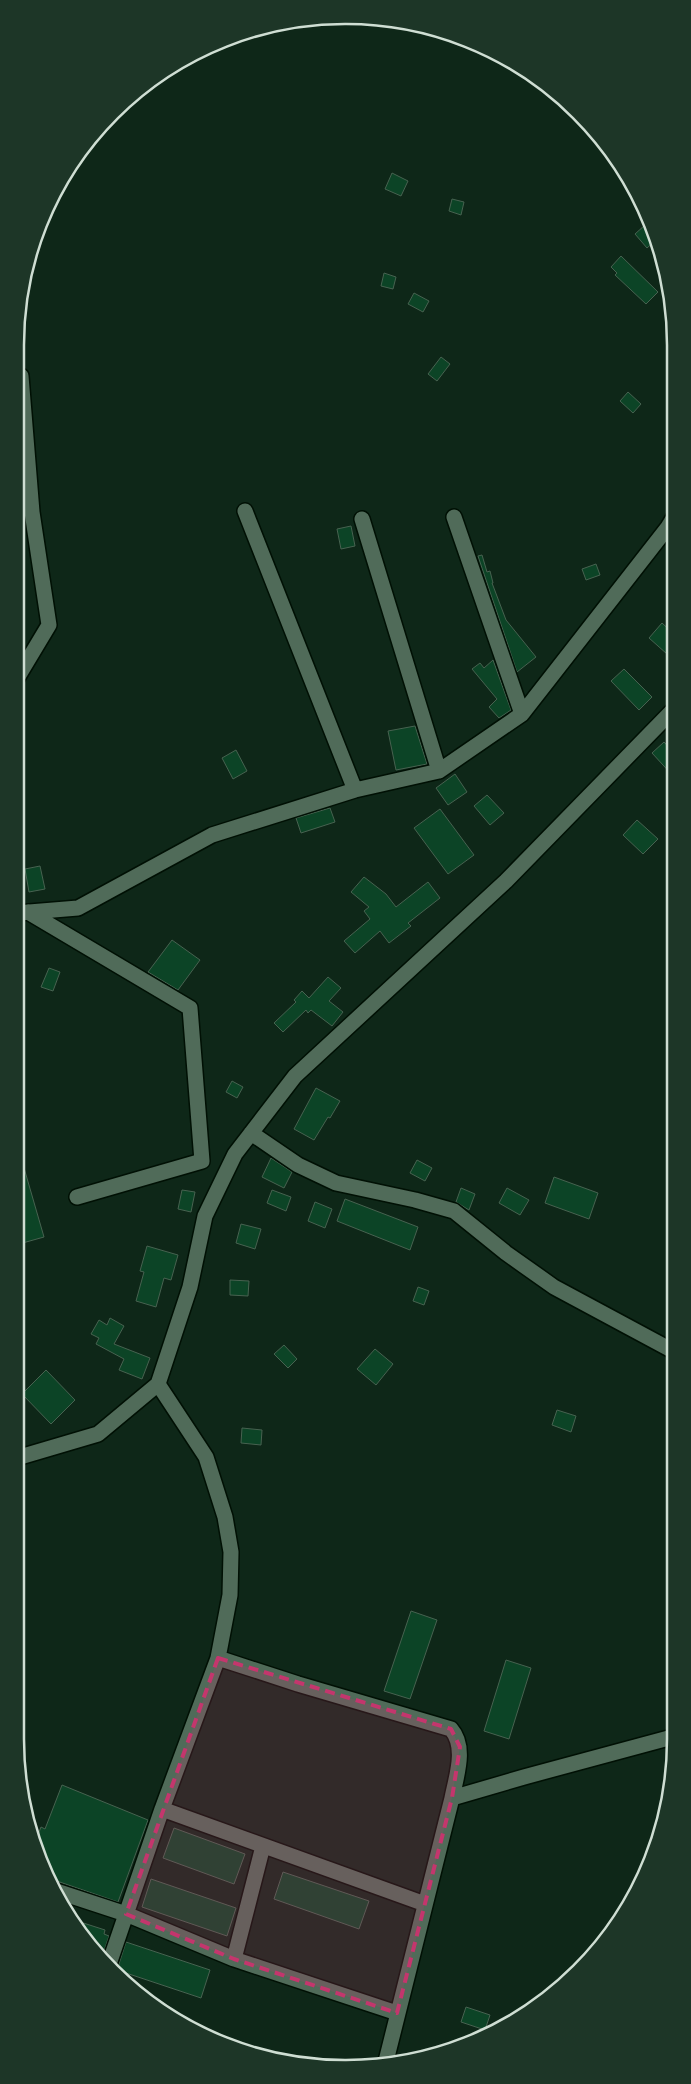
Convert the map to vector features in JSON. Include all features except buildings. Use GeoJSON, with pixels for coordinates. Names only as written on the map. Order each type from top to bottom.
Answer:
{"type":"FeatureCollection","features":[{"type":"Feature","properties":{"kind":"street"},"geometry":{"type":"LineString","coordinates":[[24,413],[32,512],[48,625],[24,666]]}},
{"type":"Feature","properties":{"kind":"street"},"geometry":{"type":"LineString","coordinates":[[245,511],[355,790]]}},
{"type":"Feature","properties":{"kind":"street"},"geometry":{"type":"LineString","coordinates":[[454,516],[522,714]]}},
{"type":"Feature","properties":{"kind":"street"},"geometry":{"type":"LineString","coordinates":[[362,519],[439,771]]}},
{"type":"Feature","properties":{"kind":"street"},"geometry":{"type":"LineString","coordinates":[[24,913],[78,908],[212,835],[355,790],[439,771],[522,714],[667,528]]}},
{"type":"Feature","properties":{"kind":"street"},"geometry":{"type":"LineString","coordinates":[[24,1456],[98,1434],[158,1384],[190,1287],[205,1216],[235,1154],[251,1132],[296,1076],[506,881],[667,716]]}},
{"type":"Feature","properties":{"kind":"street"},"geometry":{"type":"LineString","coordinates":[[24,914],[190,1008],[202,1161],[77,1196]]}},
{"type":"Feature","properties":{"kind":"street"},"geometry":{"type":"LineString","coordinates":[[251,1132],[298,1165],[336,1183],[415,1200],[454,1211],[506,1253],[554,1287],[667,1348]]}},
{"type":"Feature","properties":{"kind":"street"},"geometry":{"type":"LineString","coordinates":[[111,1958],[162,1808],[218,1658],[230,1595],[231,1552],[225,1518],[206,1457],[158,1384]]}},
{"type":"Feature","properties":{"kind":"street"},"geometry":{"type":"LineString","coordinates":[[218,1658],[450,1729],[456,1735],[460,1747],[452,1798],[387,2057]]}},
{"type":"Feature","properties":{"kind":"street"},"geometry":{"type":"LineString","coordinates":[[452,1798],[667,1739]]}},
{"type":"Feature","properties":{"kind":"street"},"geometry":{"type":"LineString","coordinates":[[649,1744],[667,1743]]}},
{"type":"Feature","properties":{"kind":"street"},"geometry":{"type":"LineString","coordinates":[[162,1808],[425,1904]]}},
{"type":"Feature","properties":{"kind":"street"},"geometry":{"type":"LineString","coordinates":[[234,1959],[263,1846]]}},
{"type":"Feature","properties":{"kind":"street"},"geometry":{"type":"LineString","coordinates":[[64,1894],[126,1914],[234,1959],[397,2013]]}},
{"type":"Feature","properties":{"kind":"highlighted area"},"geometry":{"type":"Polygon","coordinates":[[[218,1658],[451,1729],[460,1747],[452,1798],[397,2013],[234,1959],[126,1914],[218,1658]]]}}]}
